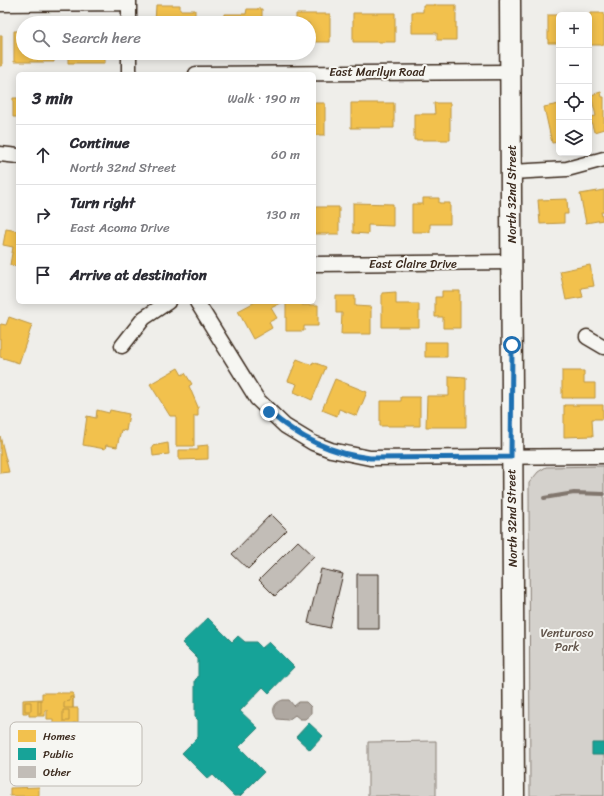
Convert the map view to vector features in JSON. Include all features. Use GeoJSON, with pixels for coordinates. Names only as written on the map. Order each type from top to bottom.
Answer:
{"type":"FeatureCollection","features":[{"type":"Feature","properties":{"kind":"main road","name":"North 32nd Street"},"geometry":{"type":"LineString","coordinates":[[510,0],[512,172],[511,457],[514,796]]}},
{"type":"Feature","properties":{"kind":"street"},"geometry":{"type":"LineString","coordinates":[[0,4],[129,2],[129,16]]}},
{"type":"Feature","properties":{"kind":"street"},"geometry":{"type":"LineString","coordinates":[[129,60],[129,72]]}},
{"type":"Feature","properties":{"kind":"street","name":"East Marilyn Road"},"geometry":{"type":"LineString","coordinates":[[316,73],[511,72]]}},
{"type":"Feature","properties":{"kind":"street"},"geometry":{"type":"LineString","coordinates":[[0,154],[16,156]]}},
{"type":"Feature","properties":{"kind":"street"},"geometry":{"type":"LineString","coordinates":[[512,172],[567,169],[604,159]]}},
{"type":"Feature","properties":{"kind":"street","name":"East Claire Drive"},"geometry":{"type":"LineString","coordinates":[[316,264],[512,262]]}},
{"type":"Feature","properties":{"kind":"street"},"geometry":{"type":"LineString","coordinates":[[122,346],[144,318],[165,304]]}},
{"type":"Feature","properties":{"kind":"street"},"geometry":{"type":"LineString","coordinates":[[198,304],[257,399],[285,426],[313,443],[331,450],[370,458],[604,456]]}},
{"type":"Feature","properties":{"kind":"street"},"geometry":{"type":"LineString","coordinates":[[587,337],[604,347]]}},
{"type":"Feature","properties":{"kind":"green space","name":"Venturoso Park"},"geometry":{"type":"Polygon","coordinates":[[[604,466],[604,796],[530,796],[529,483],[538,472],[546,467],[604,466]]]}},
{"type":"Feature","properties":{"kind":"green space"},"geometry":{"type":"Polygon","coordinates":[[[436,741],[436,796],[368,796],[368,742],[436,741]]]}},
{"type":"Feature","properties":{"kind":"shaded area"},"geometry":{"type":"Polygon","coordinates":[[[283,700],[289,700],[294,706],[299,702],[306,702],[311,707],[311,714],[305,719],[300,719],[295,715],[288,720],[277,719],[274,713],[274,708],[277,703],[283,700]]]}},
{"type":"Feature","properties":{"kind":"building: Homes"},"geometry":{"type":"Polygon","coordinates":[[[156,5],[180,5],[180,10],[195,10],[195,16],[155,16],[156,5]]]}},
{"type":"Feature","properties":{"kind":"building: Homes"},"geometry":{"type":"Polygon","coordinates":[[[423,5],[456,5],[456,40],[437,40],[437,33],[412,33],[412,12],[423,12],[423,5]]]}},
{"type":"Feature","properties":{"kind":"building: Homes"},"geometry":{"type":"Polygon","coordinates":[[[247,9],[262,9],[262,16],[224,16],[224,14],[246,14],[247,9]]]}},
{"type":"Feature","properties":{"kind":"building: Homes"},"geometry":{"type":"Polygon","coordinates":[[[353,13],[395,13],[395,42],[353,42],[353,13]]]}},
{"type":"Feature","properties":{"kind":"building: Homes"},"geometry":{"type":"Polygon","coordinates":[[[592,13],[604,13],[604,45],[592,45],[592,13]]]}},
{"type":"Feature","properties":{"kind":"building: Homes"},"geometry":{"type":"Polygon","coordinates":[[[296,14],[330,14],[330,42],[316,42],[316,16],[296,16],[296,14]]]}},
{"type":"Feature","properties":{"kind":"building: Homes"},"geometry":{"type":"Polygon","coordinates":[[[548,15],[556,15],[556,43],[548,43],[548,15]]]}},
{"type":"Feature","properties":{"kind":"building: Homes"},"geometry":{"type":"Polygon","coordinates":[[[14,31],[16,31],[16,60],[54,60],[54,62],[14,62],[14,31]]]}},
{"type":"Feature","properties":{"kind":"building: Homes"},"geometry":{"type":"Polygon","coordinates":[[[0,35],[2,35],[2,66],[0,66],[0,35]]]}},
{"type":"Feature","properties":{"kind":"building: Homes"},"geometry":{"type":"Polygon","coordinates":[[[68,60],[105,60],[105,63],[68,63],[68,60]]]}},
{"type":"Feature","properties":{"kind":"building: Homes"},"geometry":{"type":"Polygon","coordinates":[[[601,92],[602,97],[604,97],[604,129],[594,132],[592,117],[596,116],[592,95],[601,92]]]}},
{"type":"Feature","properties":{"kind":"building: Homes"},"geometry":{"type":"Polygon","coordinates":[[[13,98],[16,98],[16,117],[13,117],[13,98]]]}},
{"type":"Feature","properties":{"kind":"building: Homes"},"geometry":{"type":"Polygon","coordinates":[[[316,103],[325,103],[325,135],[316,135],[316,103]]]}},
{"type":"Feature","properties":{"kind":"building: Homes"},"geometry":{"type":"Polygon","coordinates":[[[351,103],[394,103],[394,128],[351,128],[351,103]]]}},
{"type":"Feature","properties":{"kind":"building: Homes"},"geometry":{"type":"Polygon","coordinates":[[[434,103],[450,103],[450,140],[414,140],[414,114],[435,114],[434,103]]]}},
{"type":"Feature","properties":{"kind":"building: Homes"},"geometry":{"type":"Polygon","coordinates":[[[556,105],[556,142],[552,143],[544,107],[556,105]]]}},
{"type":"Feature","properties":{"kind":"building: Homes"},"geometry":{"type":"Polygon","coordinates":[[[604,190],[604,212],[601,212],[603,220],[586,223],[580,194],[604,190]]]}},
{"type":"Feature","properties":{"kind":"building: Homes"},"geometry":{"type":"Polygon","coordinates":[[[423,198],[439,198],[439,203],[450,203],[450,224],[430,224],[430,232],[412,232],[412,204],[423,204],[423,198]]]}},
{"type":"Feature","properties":{"kind":"building: Homes"},"geometry":{"type":"Polygon","coordinates":[[[567,199],[568,214],[564,214],[564,223],[540,224],[538,200],[567,199]]]}},
{"type":"Feature","properties":{"kind":"building: Homes"},"geometry":{"type":"Polygon","coordinates":[[[353,203],[393,204],[393,226],[368,225],[368,234],[353,233],[353,203]]]}},
{"type":"Feature","properties":{"kind":"building: Homes"},"geometry":{"type":"Polygon","coordinates":[[[316,207],[339,207],[339,234],[316,234],[316,207]]]}},
{"type":"Feature","properties":{"kind":"building: Homes"},"geometry":{"type":"Polygon","coordinates":[[[6,229],[16,231],[16,266],[10,265],[13,247],[3,245],[6,229]]]}},
{"type":"Feature","properties":{"kind":"building: Homes"},"geometry":{"type":"Polygon","coordinates":[[[590,265],[594,286],[581,288],[583,297],[566,300],[560,271],[590,265]]]}},
{"type":"Feature","properties":{"kind":"building: Homes"},"geometry":{"type":"Polygon","coordinates":[[[442,291],[460,291],[460,328],[443,328],[443,317],[435,317],[435,297],[442,297],[442,291]]]}},
{"type":"Feature","properties":{"kind":"building: Homes"},"geometry":{"type":"Polygon","coordinates":[[[396,292],[396,304],[419,304],[419,327],[382,327],[382,293],[396,292]]]}},
{"type":"Feature","properties":{"kind":"building: Homes"},"geometry":{"type":"Polygon","coordinates":[[[336,296],[355,296],[355,306],[371,307],[371,334],[341,334],[342,313],[336,313],[336,296]]]}},
{"type":"Feature","properties":{"kind":"building: Homes"},"geometry":{"type":"Polygon","coordinates":[[[251,304],[279,304],[271,308],[277,318],[269,322],[272,328],[253,339],[238,311],[251,304]]]}},
{"type":"Feature","properties":{"kind":"building: Homes"},"geometry":{"type":"Polygon","coordinates":[[[286,304],[318,305],[318,326],[304,326],[304,331],[286,331],[286,304]]]}},
{"type":"Feature","properties":{"kind":"building: Homes"},"geometry":{"type":"Polygon","coordinates":[[[9,317],[32,325],[19,363],[0,357],[0,325],[6,325],[9,317]]]}},
{"type":"Feature","properties":{"kind":"building: Homes"},"geometry":{"type":"Polygon","coordinates":[[[425,342],[447,342],[447,357],[425,357],[425,342]]]}},
{"type":"Feature","properties":{"kind":"building: Homes"},"geometry":{"type":"Polygon","coordinates":[[[297,359],[312,365],[313,362],[326,367],[312,400],[294,392],[297,384],[288,381],[297,359]]]}},
{"type":"Feature","properties":{"kind":"building: Homes"},"geometry":{"type":"Polygon","coordinates":[[[178,368],[182,375],[185,373],[192,384],[189,386],[198,407],[198,416],[194,416],[194,446],[176,446],[176,416],[170,416],[150,384],[178,368]]]}},
{"type":"Feature","properties":{"kind":"building: Homes"},"geometry":{"type":"Polygon","coordinates":[[[562,371],[584,371],[584,383],[595,383],[595,398],[562,398],[562,371]]]}},
{"type":"Feature","properties":{"kind":"building: Homes"},"geometry":{"type":"Polygon","coordinates":[[[449,376],[466,377],[466,427],[426,427],[427,396],[449,396],[449,376]]]}},
{"type":"Feature","properties":{"kind":"building: Homes"},"geometry":{"type":"Polygon","coordinates":[[[335,379],[367,392],[357,416],[339,409],[337,416],[322,410],[335,379]]]}},
{"type":"Feature","properties":{"kind":"building: Homes"},"geometry":{"type":"Polygon","coordinates":[[[401,397],[420,397],[420,426],[380,426],[380,401],[401,401],[401,397]]]}},
{"type":"Feature","properties":{"kind":"building: Homes"},"geometry":{"type":"Polygon","coordinates":[[[564,405],[603,405],[603,419],[592,419],[593,436],[564,437],[564,405]]]}},
{"type":"Feature","properties":{"kind":"building: Homes"},"geometry":{"type":"Polygon","coordinates":[[[97,410],[109,413],[110,410],[129,414],[126,431],[121,430],[117,447],[106,445],[105,449],[83,445],[87,416],[96,418],[97,410]]]}},
{"type":"Feature","properties":{"kind":"building: Homes"},"geometry":{"type":"Polygon","coordinates":[[[0,436],[9,472],[0,473],[0,436]]]}},
{"type":"Feature","properties":{"kind":"building: Homes"},"geometry":{"type":"Polygon","coordinates":[[[168,443],[169,454],[153,456],[152,446],[168,443]]]}},
{"type":"Feature","properties":{"kind":"building: Homes"},"geometry":{"type":"Polygon","coordinates":[[[208,445],[208,459],[179,460],[179,450],[198,450],[198,446],[208,445]]]}},
{"type":"Feature","properties":{"kind":"building: Homes"},"geometry":{"type":"Polygon","coordinates":[[[42,693],[73,693],[73,708],[78,708],[78,722],[53,722],[53,719],[47,719],[47,710],[45,710],[45,716],[29,716],[29,713],[23,713],[23,700],[42,699],[42,693]]]}},
{"type":"Feature","properties":{"kind":"building: Homes"},"geometry":{"type":"Polygon","coordinates":[[[70,697],[73,697],[73,708],[64,708],[64,702],[70,701],[70,697]]]}},
{"type":"Feature","properties":{"kind":"building: Homes"},"geometry":{"type":"Polygon","coordinates":[[[38,700],[41,700],[41,714],[38,714],[38,700]]]}},
{"type":"Feature","properties":{"kind":"building: Homes"},"geometry":{"type":"Polygon","coordinates":[[[25,702],[31,702],[31,711],[25,711],[25,702]]]}},
{"type":"Feature","properties":{"kind":"building: Homes"},"geometry":{"type":"Polygon","coordinates":[[[63,710],[69,710],[69,721],[63,721],[63,710]]]}},
{"type":"Feature","properties":{"kind":"building: Homes"},"geometry":{"type":"Polygon","coordinates":[[[39,787],[39,796],[10,796],[10,788],[39,787]]]}},
{"type":"Feature","properties":{"kind":"building: Public"},"geometry":{"type":"Polygon","coordinates":[[[208,618],[232,642],[238,636],[245,642],[256,642],[262,648],[269,642],[294,667],[269,693],[263,687],[240,711],[258,728],[239,747],[264,772],[240,796],[234,796],[213,775],[208,779],[182,753],[198,737],[198,720],[195,717],[195,680],[198,677],[198,659],[182,643],[208,618]]]}},
{"type":"Feature","properties":{"kind":"building: Public"},"geometry":{"type":"Polygon","coordinates":[[[309,723],[323,736],[310,750],[296,737],[309,723]]]}},
{"type":"Feature","properties":{"kind":"building: Public"},"geometry":{"type":"Polygon","coordinates":[[[592,743],[604,743],[604,755],[592,755],[592,743]]]}},
{"type":"Feature","properties":{"kind":"building: Other"},"geometry":{"type":"Polygon","coordinates":[[[271,514],[287,530],[248,569],[232,554],[271,514]]]}},
{"type":"Feature","properties":{"kind":"building: Other"},"geometry":{"type":"Polygon","coordinates":[[[298,541],[314,556],[275,596],[259,580],[298,541]]]}},
{"type":"Feature","properties":{"kind":"building: Other"},"geometry":{"type":"Polygon","coordinates":[[[321,569],[343,574],[330,628],[308,623],[321,569]]]}},
{"type":"Feature","properties":{"kind":"building: Other"},"geometry":{"type":"Polygon","coordinates":[[[357,574],[379,574],[379,629],[357,629],[357,574]]]}},
{"type":"Feature","properties":{"kind":"waterway"},"geometry":{"type":"LineString","coordinates":[[544,498],[574,493],[604,494]]}},
{"type":"Feature","properties":{"kind":"route"},"geometry":{"type":"LineString","coordinates":[[269,412],[285,426],[313,443],[331,450],[354,456],[414,459],[511,457],[512,345]]}}]}
